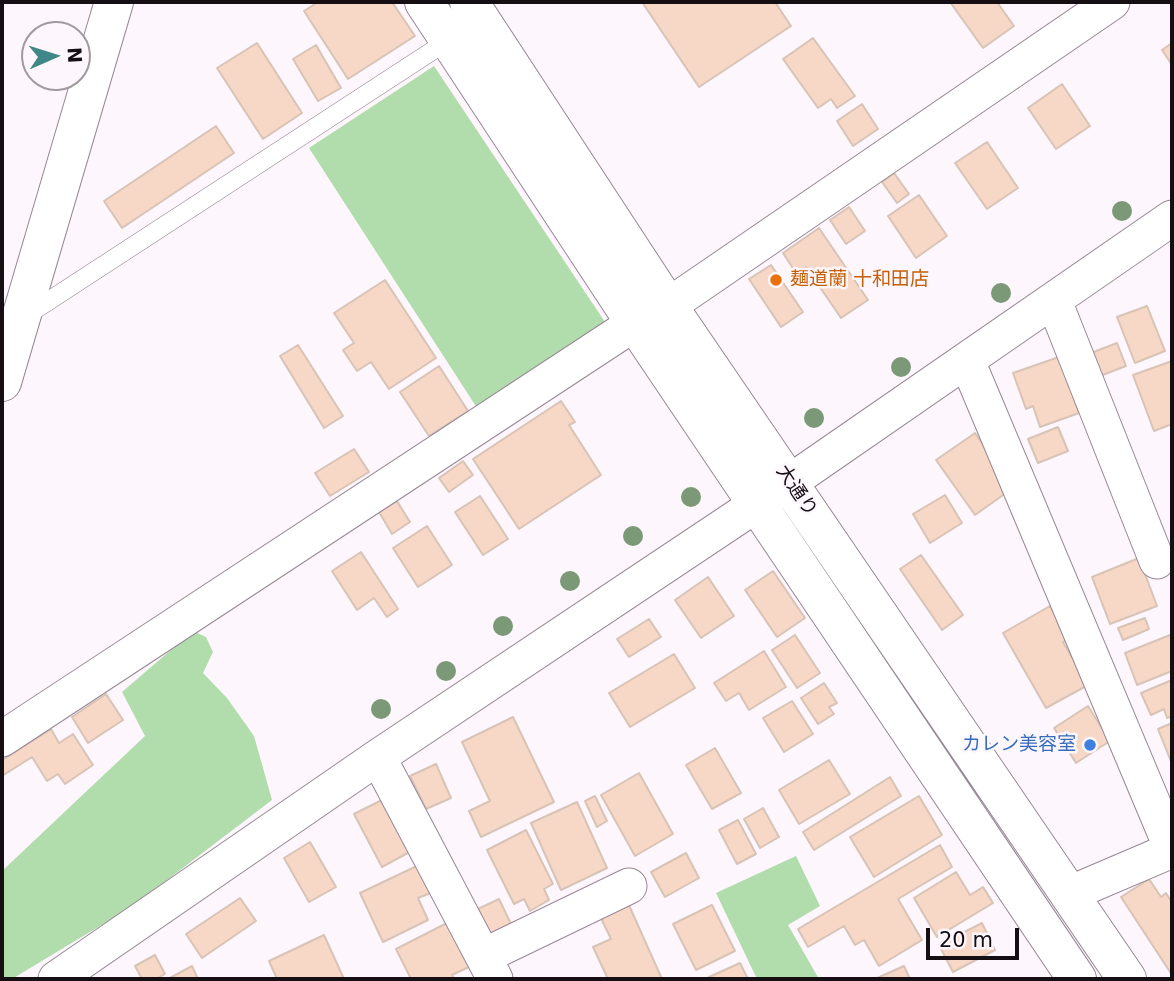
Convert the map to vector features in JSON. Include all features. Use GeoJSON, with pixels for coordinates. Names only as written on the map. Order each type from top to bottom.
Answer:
{"type":"FeatureCollection","features":[{"type":"Feature","properties":{"kind":"street"},"geometry":{"type":"LineString","coordinates":[[2,382],[11,326],[114,2]]}},
{"type":"Feature","properties":{"kind":"street","name":"大通り"},"geometry":{"type":"LineString","coordinates":[[424,2],[635,323],[1077,979]]}},
{"type":"Feature","properties":{"kind":"street","name":"大通り"},"geometry":{"type":"LineString","coordinates":[[469,2],[668,306],[1127,979]]}},
{"type":"Feature","properties":{"kind":"street"},"geometry":{"type":"LineString","coordinates":[[668,306],[1112,2]]}},
{"type":"Feature","properties":{"kind":"street"},"geometry":{"type":"LineString","coordinates":[[56,979],[378,757],[790,482],[1172,218]]}},
{"type":"Feature","properties":{"kind":"street"},"geometry":{"type":"LineString","coordinates":[[1054,301],[1157,561]]}},
{"type":"Feature","properties":{"kind":"street"},"geometry":{"type":"LineString","coordinates":[[2,739],[635,323]]}},
{"type":"Feature","properties":{"kind":"street"},"geometry":{"type":"LineString","coordinates":[[967,361],[1172,849],[1069,894]]}},
{"type":"Feature","properties":{"kind":"street"},"geometry":{"type":"LineString","coordinates":[[378,757],[490,968],[629,886]]}},
{"type":"Feature","properties":{"kind":"lane"},"geometry":{"type":"LineString","coordinates":[[11,326],[449,40]]}},
{"type":"Feature","properties":{"kind":"green space"},"geometry":{"type":"Polygon","coordinates":[[[434,66],[605,322],[479,411],[309,148],[434,66]]]}},
{"type":"Feature","properties":{"kind":"green space"},"geometry":{"type":"Polygon","coordinates":[[[193,631],[206,637],[213,652],[203,673],[227,698],[254,736],[272,800],[133,906],[12,979],[2,979],[2,871],[145,736],[122,692],[193,631]]]}},
{"type":"Feature","properties":{"kind":"green space"},"geometry":{"type":"Polygon","coordinates":[[[796,856],[820,906],[788,925],[819,979],[757,979],[716,893],[796,856]]]}},
{"type":"Feature","properties":{"kind":"building"},"geometry":{"type":"Polygon","coordinates":[[[318,2],[392,2],[415,36],[348,79],[304,11],[318,2]]]}},
{"type":"Feature","properties":{"kind":"building"},"geometry":{"type":"Polygon","coordinates":[[[642,2],[775,2],[791,26],[699,87],[642,2]]]}},
{"type":"Feature","properties":{"kind":"building"},"geometry":{"type":"Polygon","coordinates":[[[950,2],[997,2],[1014,26],[983,48],[950,2]]]}},
{"type":"Feature","properties":{"kind":"building"},"geometry":{"type":"Polygon","coordinates":[[[813,38],[855,96],[837,108],[831,99],[818,108],[783,59],[813,38]]]}},
{"type":"Feature","properties":{"kind":"building"},"geometry":{"type":"Polygon","coordinates":[[[257,43],[302,113],[263,139],[217,68],[257,43]]]}},
{"type":"Feature","properties":{"kind":"building"},"geometry":{"type":"Polygon","coordinates":[[[1172,43],[1172,65],[1162,50],[1172,43]]]}},
{"type":"Feature","properties":{"kind":"building"},"geometry":{"type":"Polygon","coordinates":[[[316,45],[341,88],[318,101],[293,59],[316,45]]]}},
{"type":"Feature","properties":{"kind":"building"},"geometry":{"type":"Polygon","coordinates":[[[1062,84],[1090,126],[1056,149],[1028,108],[1062,84]]]}},
{"type":"Feature","properties":{"kind":"building"},"geometry":{"type":"Polygon","coordinates":[[[862,104],[878,129],[853,146],[837,121],[862,104]]]}},
{"type":"Feature","properties":{"kind":"building"},"geometry":{"type":"Polygon","coordinates":[[[216,126],[234,153],[122,228],[104,201],[216,126]]]}},
{"type":"Feature","properties":{"kind":"building"},"geometry":{"type":"Polygon","coordinates":[[[987,142],[1018,188],[987,209],[955,163],[987,142]]]}},
{"type":"Feature","properties":{"kind":"building"},"geometry":{"type":"Polygon","coordinates":[[[894,173],[909,194],[897,203],[882,182],[894,173]]]}},
{"type":"Feature","properties":{"kind":"building"},"geometry":{"type":"Polygon","coordinates":[[[919,195],[947,236],[916,258],[888,216],[919,195]]]}},
{"type":"Feature","properties":{"kind":"building"},"geometry":{"type":"Polygon","coordinates":[[[849,207],[865,231],[846,244],[830,220],[849,207]]]}},
{"type":"Feature","properties":{"kind":"building"},"geometry":{"type":"Polygon","coordinates":[[[819,228],[868,300],[841,318],[806,267],[796,273],[783,253],[819,228]]]}},
{"type":"Feature","properties":{"kind":"building"},"geometry":{"type":"Polygon","coordinates":[[[771,265],[803,312],[781,327],[749,279],[771,265]]]}},
{"type":"Feature","properties":{"kind":"building"},"geometry":{"type":"Polygon","coordinates":[[[385,280],[436,358],[389,389],[371,362],[357,371],[343,350],[354,343],[334,313],[385,280]]]}},
{"type":"Feature","properties":{"kind":"building"},"geometry":{"type":"Polygon","coordinates":[[[1147,306],[1165,351],[1135,363],[1117,317],[1147,306]]]}},
{"type":"Feature","properties":{"kind":"building"},"geometry":{"type":"Polygon","coordinates":[[[1117,343],[1126,366],[1100,376],[1091,353],[1117,343]]]}},
{"type":"Feature","properties":{"kind":"building"},"geometry":{"type":"Polygon","coordinates":[[[298,345],[343,416],[324,428],[280,356],[298,345]]]}},
{"type":"Feature","properties":{"kind":"building"},"geometry":{"type":"Polygon","coordinates":[[[1059,357],[1079,413],[1040,427],[1033,406],[1026,409],[1013,373],[1059,357]]]}},
{"type":"Feature","properties":{"kind":"building"},"geometry":{"type":"Polygon","coordinates":[[[1172,361],[1172,424],[1154,431],[1133,375],[1172,361]]]}},
{"type":"Feature","properties":{"kind":"building"},"geometry":{"type":"Polygon","coordinates":[[[439,366],[468,411],[429,436],[400,392],[439,366]]]}},
{"type":"Feature","properties":{"kind":"building"},"geometry":{"type":"Polygon","coordinates":[[[561,401],[575,422],[569,425],[601,475],[519,529],[473,459],[561,401]]]}},
{"type":"Feature","properties":{"kind":"building"},"geometry":{"type":"Polygon","coordinates":[[[1058,427],[1068,451],[1038,463],[1028,439],[1058,427]]]}},
{"type":"Feature","properties":{"kind":"building"},"geometry":{"type":"Polygon","coordinates":[[[975,433],[1008,481],[1006,493],[975,515],[936,460],[975,433]]]}},
{"type":"Feature","properties":{"kind":"building"},"geometry":{"type":"Polygon","coordinates":[[[354,449],[369,472],[330,496],[315,473],[354,449]]]}},
{"type":"Feature","properties":{"kind":"building"},"geometry":{"type":"Polygon","coordinates":[[[463,461],[473,475],[449,492],[439,478],[463,461]]]}},
{"type":"Feature","properties":{"kind":"building"},"geometry":{"type":"Polygon","coordinates":[[[945,495],[962,523],[930,543],[913,514],[945,495]]]}},
{"type":"Feature","properties":{"kind":"building"},"geometry":{"type":"Polygon","coordinates":[[[480,496],[508,539],[483,555],[455,512],[480,496]]]}},
{"type":"Feature","properties":{"kind":"building"},"geometry":{"type":"Polygon","coordinates":[[[397,501],[410,522],[392,534],[379,512],[397,501]]]}},
{"type":"Feature","properties":{"kind":"building"},"geometry":{"type":"Polygon","coordinates":[[[427,526],[452,565],[418,587],[393,548],[427,526]]]}},
{"type":"Feature","properties":{"kind":"building"},"geometry":{"type":"Polygon","coordinates":[[[361,552],[398,609],[387,617],[374,598],[357,610],[332,571],[361,552]]]}},
{"type":"Feature","properties":{"kind":"building"},"geometry":{"type":"Polygon","coordinates":[[[921,555],[963,615],[942,630],[900,569],[921,555]]]}},
{"type":"Feature","properties":{"kind":"building"},"geometry":{"type":"Polygon","coordinates":[[[1139,558],[1157,606],[1110,624],[1092,577],[1139,558]]]}},
{"type":"Feature","properties":{"kind":"building"},"geometry":{"type":"Polygon","coordinates":[[[773,571],[805,618],[777,637],[745,590],[773,571]]]}},
{"type":"Feature","properties":{"kind":"building"},"geometry":{"type":"Polygon","coordinates":[[[708,577],[734,616],[701,638],[675,600],[708,577]]]}},
{"type":"Feature","properties":{"kind":"building"},"geometry":{"type":"Polygon","coordinates":[[[1050,606],[1069,639],[1063,642],[1088,685],[1046,708],[1003,633],[1050,606]]]}},
{"type":"Feature","properties":{"kind":"building"},"geometry":{"type":"Polygon","coordinates":[[[1145,618],[1149,629],[1123,640],[1118,628],[1145,618]]]}},
{"type":"Feature","properties":{"kind":"building"},"geometry":{"type":"Polygon","coordinates":[[[649,619],[661,637],[629,657],[617,639],[649,619]]]}},
{"type":"Feature","properties":{"kind":"building"},"geometry":{"type":"Polygon","coordinates":[[[795,635],[820,673],[797,688],[772,650],[795,635]]]}},
{"type":"Feature","properties":{"kind":"building"},"geometry":{"type":"Polygon","coordinates":[[[1170,635],[1172,671],[1137,685],[1125,653],[1170,635]]]}},
{"type":"Feature","properties":{"kind":"building"},"geometry":{"type":"Polygon","coordinates":[[[764,651],[786,687],[749,710],[739,693],[726,701],[714,683],[764,651]]]}},
{"type":"Feature","properties":{"kind":"building"},"geometry":{"type":"Polygon","coordinates":[[[674,654],[695,688],[630,727],[609,693],[674,654]]]}},
{"type":"Feature","properties":{"kind":"building"},"geometry":{"type":"Polygon","coordinates":[[[1172,680],[1172,716],[1167,718],[1164,709],[1151,715],[1141,693],[1172,680]]]}},
{"type":"Feature","properties":{"kind":"building"},"geometry":{"type":"Polygon","coordinates":[[[824,683],[837,703],[829,707],[834,714],[818,724],[801,698],[824,683]]]}},
{"type":"Feature","properties":{"kind":"building"},"geometry":{"type":"Polygon","coordinates":[[[106,694],[123,720],[88,743],[72,717],[106,694]]]}},
{"type":"Feature","properties":{"kind":"building"},"geometry":{"type":"Polygon","coordinates":[[[792,701],[813,734],[784,752],[763,718],[792,701]]]}},
{"type":"Feature","properties":{"kind":"building"},"geometry":{"type":"Polygon","coordinates":[[[1088,706],[1110,741],[1076,763],[1054,728],[1088,706]]]}},
{"type":"Feature","properties":{"kind":"building"},"geometry":{"type":"Polygon","coordinates":[[[513,717],[554,802],[481,837],[469,811],[490,801],[462,742],[513,717]]]}},
{"type":"Feature","properties":{"kind":"building"},"geometry":{"type":"Polygon","coordinates":[[[1172,723],[1172,764],[1158,729],[1172,723]]]}},
{"type":"Feature","properties":{"kind":"building"},"geometry":{"type":"Polygon","coordinates":[[[51,729],[59,743],[73,734],[93,765],[65,784],[58,774],[47,781],[32,757],[2,776],[2,760],[51,729]]]}},
{"type":"Feature","properties":{"kind":"building"},"geometry":{"type":"Polygon","coordinates":[[[715,748],[741,793],[712,809],[686,765],[715,748]]]}},
{"type":"Feature","properties":{"kind":"building"},"geometry":{"type":"Polygon","coordinates":[[[829,760],[850,794],[799,824],[779,790],[829,760]]]}},
{"type":"Feature","properties":{"kind":"building"},"geometry":{"type":"Polygon","coordinates":[[[436,764],[451,798],[426,809],[410,776],[436,764]]]}},
{"type":"Feature","properties":{"kind":"building"},"geometry":{"type":"Polygon","coordinates":[[[639,773],[673,834],[635,856],[601,795],[639,773]]]}},
{"type":"Feature","properties":{"kind":"building"},"geometry":{"type":"Polygon","coordinates":[[[890,777],[901,796],[814,850],[803,832],[890,777]]]}},
{"type":"Feature","properties":{"kind":"building"},"geometry":{"type":"Polygon","coordinates":[[[595,796],[607,821],[597,827],[585,801],[595,796]]]}},
{"type":"Feature","properties":{"kind":"building"},"geometry":{"type":"Polygon","coordinates":[[[919,796],[942,835],[874,877],[850,837],[919,796]]]}},
{"type":"Feature","properties":{"kind":"building"},"geometry":{"type":"Polygon","coordinates":[[[388,797],[415,849],[382,867],[354,814],[388,797]]]}},
{"type":"Feature","properties":{"kind":"building"},"geometry":{"type":"Polygon","coordinates":[[[577,802],[607,868],[561,890],[531,823],[577,802]]]}},
{"type":"Feature","properties":{"kind":"building"},"geometry":{"type":"Polygon","coordinates":[[[763,808],[779,837],[760,848],[744,819],[763,808]]]}},
{"type":"Feature","properties":{"kind":"building"},"geometry":{"type":"Polygon","coordinates":[[[738,820],[756,854],[737,864],[719,830],[738,820]]]}},
{"type":"Feature","properties":{"kind":"building"},"geometry":{"type":"Polygon","coordinates":[[[526,830],[553,884],[544,889],[549,900],[530,911],[524,899],[514,904],[487,850],[526,830]]]}},
{"type":"Feature","properties":{"kind":"building"},"geometry":{"type":"Polygon","coordinates":[[[310,842],[336,887],[309,902],[284,858],[310,842]]]}},
{"type":"Feature","properties":{"kind":"building"},"geometry":{"type":"Polygon","coordinates":[[[940,845],[952,867],[898,899],[922,940],[879,966],[864,940],[855,945],[844,926],[808,947],[798,929],[940,845]]]}},
{"type":"Feature","properties":{"kind":"building"},"geometry":{"type":"Polygon","coordinates":[[[686,853],[699,878],[665,897],[651,872],[686,853]]]}},
{"type":"Feature","properties":{"kind":"building"},"geometry":{"type":"Polygon","coordinates":[[[419,865],[433,892],[418,898],[428,920],[383,942],[360,893],[419,865]]]}},
{"type":"Feature","properties":{"kind":"building"},"geometry":{"type":"Polygon","coordinates":[[[956,872],[970,895],[983,887],[993,903],[937,937],[914,898],[956,872]]]}},
{"type":"Feature","properties":{"kind":"building"},"geometry":{"type":"Polygon","coordinates":[[[1149,879],[1161,897],[1166,893],[1172,903],[1172,975],[1121,897],[1149,879]]]}},
{"type":"Feature","properties":{"kind":"building"},"geometry":{"type":"Polygon","coordinates":[[[240,898],[256,921],[202,958],[186,934],[240,898]]]}},
{"type":"Feature","properties":{"kind":"building"},"geometry":{"type":"Polygon","coordinates":[[[499,899],[511,924],[490,934],[478,909],[499,899]]]}},
{"type":"Feature","properties":{"kind":"building"},"geometry":{"type":"Polygon","coordinates":[[[628,903],[662,979],[608,979],[593,947],[611,939],[600,916],[628,903]]]}},
{"type":"Feature","properties":{"kind":"building"},"geometry":{"type":"Polygon","coordinates":[[[712,905],[735,951],[696,970],[673,924],[712,905]]]}},
{"type":"Feature","properties":{"kind":"building"},"geometry":{"type":"Polygon","coordinates":[[[451,921],[473,965],[452,975],[454,979],[411,979],[396,949],[451,921]]]}},
{"type":"Feature","properties":{"kind":"building"},"geometry":{"type":"Polygon","coordinates":[[[982,923],[995,950],[953,972],[939,945],[982,923]]]}},
{"type":"Feature","properties":{"kind":"building"},"geometry":{"type":"Polygon","coordinates":[[[324,935],[344,979],[277,979],[269,961],[324,935]]]}},
{"type":"Feature","properties":{"kind":"building"},"geometry":{"type":"Polygon","coordinates":[[[155,955],[165,974],[156,979],[142,979],[135,966],[155,955]]]}},
{"type":"Feature","properties":{"kind":"building"},"geometry":{"type":"Polygon","coordinates":[[[740,963],[748,979],[709,977],[740,963]]]}},
{"type":"Feature","properties":{"kind":"building"},"geometry":{"type":"Polygon","coordinates":[[[192,966],[198,979],[168,979],[192,966]]]}},
{"type":"Feature","properties":{"kind":"building"},"geometry":{"type":"Polygon","coordinates":[[[904,966],[910,979],[875,979],[904,966]]]}},
{"type":"Feature","properties":{"kind":"place","name":"麺道蘭 十和田店"},"geometry":{"type":"Point","coordinates":[776,280]}},
{"type":"Feature","properties":{"kind":"place","name":"カレン美容室"},"geometry":{"type":"Point","coordinates":[1090,745]}}]}
